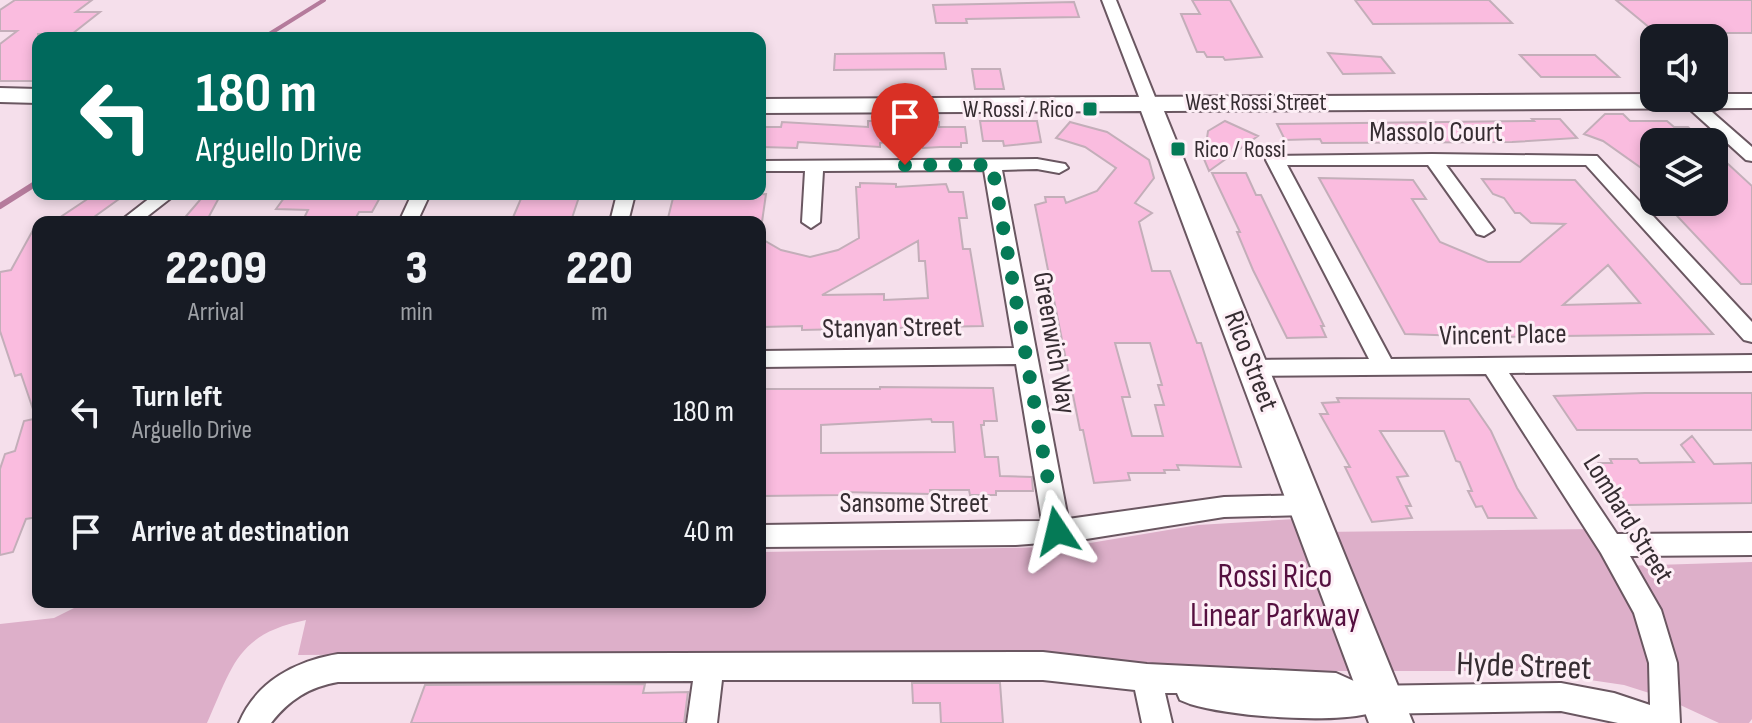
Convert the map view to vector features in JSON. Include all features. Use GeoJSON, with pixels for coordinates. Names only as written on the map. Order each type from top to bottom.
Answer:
{"type":"FeatureCollection","features":[{"type":"Feature","properties":{"kind":"main road"},"geometry":{"type":"LineString","coordinates":[[0,95],[32,96]]}},
{"type":"Feature","properties":{"kind":"main road","name":"West Rossi Street"},"geometry":{"type":"LineString","coordinates":[[766,106],[1640,101]]}},
{"type":"Feature","properties":{"kind":"main road","name":"West Rossi Street"},"geometry":{"type":"LineString","coordinates":[[1728,101],[1752,101]]}},
{"type":"Feature","properties":{"kind":"main road","name":"Rico Street"},"geometry":{"type":"LineString","coordinates":[[1149,102],[1254,368],[1379,707]]}},
{"type":"Feature","properties":{"kind":"street","name":"Rico Street"},"geometry":{"type":"LineString","coordinates":[[1109,0],[1149,102]]}},
{"type":"Feature","properties":{"kind":"street"},"geometry":{"type":"LineString","coordinates":[[1702,112],[1752,156]]}},
{"type":"Feature","properties":{"kind":"street"},"geometry":{"type":"LineString","coordinates":[[1432,159],[1484,230]]}},
{"type":"Feature","properties":{"kind":"street","name":"Massolo Court"},"geometry":{"type":"LineString","coordinates":[[1384,367],[1275,160],[1591,160],[1752,335]]}},
{"type":"Feature","properties":{"kind":"street"},"geometry":{"type":"LineString","coordinates":[[766,166],[1037,164],[1059,168]]}},
{"type":"Feature","properties":{"kind":"street","name":"Greenwich Way"},"geometry":{"type":"LineString","coordinates":[[992,165],[1057,531]]}},
{"type":"Feature","properties":{"kind":"street"},"geometry":{"type":"LineString","coordinates":[[811,222],[814,166]]}},
{"type":"Feature","properties":{"kind":"street"},"geometry":{"type":"LineString","coordinates":[[136,216],[159,200]]}},
{"type":"Feature","properties":{"kind":"street","name":"Stanyan Street"},"geometry":{"type":"LineString","coordinates":[[766,359],[1025,356]]}},
{"type":"Feature","properties":{"kind":"street","name":"Vincent Place"},"geometry":{"type":"LineString","coordinates":[[1254,368],[1752,363]]}},
{"type":"Feature","properties":{"kind":"street","name":"Lombard Street"},"geometry":{"type":"LineString","coordinates":[[1492,365],[1610,545],[1655,627],[1663,663],[1663,723]]}},
{"type":"Feature","properties":{"kind":"street","name":"Sansome Street"},"geometry":{"type":"LineString","coordinates":[[766,536],[1057,531],[1224,507],[1306,505]]}},
{"type":"Feature","properties":{"kind":"street"},"geometry":{"type":"LineString","coordinates":[[1610,545],[1752,544]]}},
{"type":"Feature","properties":{"kind":"street"},"geometry":{"type":"LineString","coordinates":[[702,723],[709,666]]}},
{"type":"Feature","properties":{"kind":"street","name":"Hyde Street"},"geometry":{"type":"LineString","coordinates":[[254,723],[280,691],[302,677],[324,670],[1043,666],[1147,678],[1278,711],[1343,712],[1379,707],[1561,697],[1614,707],[1663,723]]}},
{"type":"Feature","properties":{"kind":"street"},"geometry":{"type":"LineString","coordinates":[[1147,678],[1157,723]]}},
{"type":"Feature","properties":{"kind":"green space","name":"Rossi Rico Linear Parkway"},"geometry":{"type":"Polygon","coordinates":[[[1312,518],[1317,532],[1599,529],[1623,566],[1752,562],[1752,719],[1749,723],[1719,723],[1665,698],[1624,685],[1529,671],[1192,671],[1043,651],[298,655],[306,620],[283,626],[251,643],[232,669],[207,723],[0,723],[0,624],[54,618],[74,608],[766,608],[766,552],[1066,547],[1198,525],[1312,518]]]}},
{"type":"Feature","properties":{"kind":"building"},"geometry":{"type":"Polygon","coordinates":[[[15,0],[92,0],[76,12],[100,12],[75,32],[32,32],[32,81],[0,81],[0,44],[17,31],[0,31],[0,10],[15,0]]]}},
{"type":"Feature","properties":{"kind":"building"},"geometry":{"type":"Polygon","coordinates":[[[1192,0],[1230,0],[1262,57],[1225,60],[1197,52],[1181,14],[1200,14],[1192,0]]]}},
{"type":"Feature","properties":{"kind":"building"},"geometry":{"type":"Polygon","coordinates":[[[1355,0],[1489,0],[1512,23],[1373,24],[1355,0]]]}},
{"type":"Feature","properties":{"kind":"building"},"geometry":{"type":"Polygon","coordinates":[[[1616,0],[1752,0],[1752,33],[1728,33],[1728,24],[1645,24],[1616,0]]]}},
{"type":"Feature","properties":{"kind":"building"},"geometry":{"type":"Polygon","coordinates":[[[1074,2],[1079,17],[966,19],[967,23],[936,23],[933,5],[1074,2]]]}},
{"type":"Feature","properties":{"kind":"building"},"geometry":{"type":"Polygon","coordinates":[[[944,53],[946,69],[834,70],[835,54],[944,53]]]}},
{"type":"Feature","properties":{"kind":"building"},"geometry":{"type":"Polygon","coordinates":[[[1328,53],[1381,57],[1394,73],[1343,74],[1328,53]]]}},
{"type":"Feature","properties":{"kind":"building"},"geometry":{"type":"Polygon","coordinates":[[[1520,55],[1595,55],[1619,77],[1541,77],[1520,55]]]}},
{"type":"Feature","properties":{"kind":"building"},"geometry":{"type":"Polygon","coordinates":[[[972,69],[1000,69],[1004,89],[975,89],[972,69]]]}},
{"type":"Feature","properties":{"kind":"building"},"geometry":{"type":"Polygon","coordinates":[[[1605,114],[1623,114],[1630,121],[1667,121],[1674,127],[1689,128],[1640,128],[1640,167],[1603,141],[1584,134],[1605,114]]]}},
{"type":"Feature","properties":{"kind":"building"},"geometry":{"type":"Polygon","coordinates":[[[886,115],[900,115],[900,122],[939,122],[939,127],[965,127],[967,143],[961,143],[961,147],[923,148],[923,142],[886,142],[880,143],[880,147],[798,142],[797,148],[766,147],[766,127],[781,127],[782,122],[868,127],[868,121],[886,121],[886,115]]]}},
{"type":"Feature","properties":{"kind":"building"},"geometry":{"type":"Polygon","coordinates":[[[1532,119],[1560,119],[1577,138],[1512,142],[1322,143],[1320,139],[1285,140],[1277,124],[1534,121],[1532,119]]]}},
{"type":"Feature","properties":{"kind":"building"},"geometry":{"type":"Polygon","coordinates":[[[980,121],[1037,121],[1041,142],[1004,146],[1003,141],[983,141],[980,121]]]}},
{"type":"Feature","properties":{"kind":"building"},"geometry":{"type":"Polygon","coordinates":[[[1225,121],[1258,136],[1209,171],[1204,159],[1208,131],[1225,121]]]}},
{"type":"Feature","properties":{"kind":"building"},"geometry":{"type":"Polygon","coordinates":[[[1070,122],[1107,132],[1149,160],[1154,178],[1135,203],[1152,213],[1139,222],[1152,271],[1170,271],[1197,343],[1201,343],[1241,467],[1177,465],[1179,470],[1128,473],[1130,480],[1094,483],[1083,430],[1080,430],[1035,205],[1046,202],[1045,197],[1064,197],[1066,203],[1097,191],[1116,168],[1085,147],[1056,138],[1070,122]],[[1115,343],[1130,397],[1122,397],[1132,436],[1163,436],[1155,405],[1164,405],[1158,385],[1162,385],[1150,343],[1115,343]]]}},
{"type":"Feature","properties":{"kind":"building"},"geometry":{"type":"Polygon","coordinates":[[[1728,164],[1752,186],[1752,284],[1741,284],[1677,216],[1728,216],[1728,164]]]}},
{"type":"Feature","properties":{"kind":"building"},"geometry":{"type":"Polygon","coordinates":[[[1212,173],[1246,173],[1256,195],[1261,195],[1324,326],[1321,326],[1326,337],[1287,338],[1253,270],[1237,232],[1240,232],[1212,173]]]}},
{"type":"Feature","properties":{"kind":"building"},"geometry":{"type":"Polygon","coordinates":[[[1319,178],[1413,180],[1426,199],[1412,199],[1440,242],[1488,262],[1520,262],[1565,224],[1531,223],[1520,213],[1515,213],[1504,198],[1493,194],[1482,179],[1575,180],[1713,334],[1495,337],[1405,334],[1319,178]],[[1608,265],[1563,305],[1640,303],[1608,265]]]}},
{"type":"Feature","properties":{"kind":"building"},"geometry":{"type":"Polygon","coordinates":[[[860,183],[896,184],[896,187],[946,184],[949,192],[963,192],[967,218],[959,218],[963,249],[970,249],[983,326],[802,330],[802,326],[766,327],[766,241],[781,250],[810,257],[838,250],[859,238],[856,187],[860,187],[860,183]],[[918,241],[822,295],[884,294],[884,300],[928,298],[925,261],[919,261],[918,241]]]}},
{"type":"Feature","properties":{"kind":"building"},"geometry":{"type":"Polygon","coordinates":[[[86,200],[118,200],[95,216],[62,216],[86,200]]]}},
{"type":"Feature","properties":{"kind":"building"},"geometry":{"type":"Polygon","coordinates":[[[200,200],[218,200],[209,216],[186,216],[200,200]]]}},
{"type":"Feature","properties":{"kind":"building"},"geometry":{"type":"Polygon","coordinates":[[[283,200],[379,200],[372,212],[359,212],[357,216],[305,216],[308,210],[276,209],[283,200]]]}},
{"type":"Feature","properties":{"kind":"building"},"geometry":{"type":"Polygon","coordinates":[[[520,200],[578,200],[573,216],[514,216],[520,200]]]}},
{"type":"Feature","properties":{"kind":"building"},"geometry":{"type":"Polygon","coordinates":[[[672,200],[765,200],[763,216],[668,216],[672,200]]]}},
{"type":"Feature","properties":{"kind":"building"},"geometry":{"type":"Polygon","coordinates":[[[32,232],[32,406],[21,374],[15,376],[0,331],[0,272],[11,270],[32,232]]]}},
{"type":"Feature","properties":{"kind":"building"},"geometry":{"type":"Polygon","coordinates":[[[993,388],[997,421],[984,421],[981,425],[985,457],[998,457],[1000,476],[1032,477],[1033,491],[996,491],[996,495],[970,495],[969,490],[930,490],[930,494],[842,492],[842,495],[766,496],[766,389],[993,388]],[[931,419],[821,425],[821,453],[955,452],[953,422],[932,422],[931,419]]]}},
{"type":"Feature","properties":{"kind":"building"},"geometry":{"type":"Polygon","coordinates":[[[1752,393],[1752,430],[1577,430],[1554,396],[1752,393]]]}},
{"type":"Feature","properties":{"kind":"building"},"geometry":{"type":"Polygon","coordinates":[[[1337,398],[1469,399],[1491,431],[1517,488],[1536,518],[1488,518],[1482,506],[1476,507],[1460,462],[1456,461],[1444,431],[1380,431],[1408,476],[1397,477],[1411,506],[1406,506],[1412,518],[1372,522],[1345,467],[1350,467],[1320,414],[1328,414],[1322,403],[1339,402],[1337,398]]]}},
{"type":"Feature","properties":{"kind":"building"},"geometry":{"type":"Polygon","coordinates":[[[32,419],[32,518],[26,519],[13,552],[0,555],[0,469],[5,454],[15,451],[24,421],[32,419]]]}},
{"type":"Feature","properties":{"kind":"building"},"geometry":{"type":"Polygon","coordinates":[[[1692,436],[1714,464],[1752,463],[1752,503],[1627,505],[1599,463],[1612,463],[1610,459],[1637,459],[1640,463],[1694,462],[1681,445],[1692,436]]]}},
{"type":"Feature","properties":{"kind":"building"},"geometry":{"type":"Polygon","coordinates":[[[912,683],[1000,683],[1003,723],[941,723],[940,703],[913,703],[912,683]]]}},
{"type":"Feature","properties":{"kind":"building"},"geometry":{"type":"Polygon","coordinates":[[[645,684],[643,693],[688,692],[684,723],[411,723],[425,685],[645,684]]]}},
{"type":"Feature","properties":{"kind":"waterway"},"geometry":{"type":"LineString","coordinates":[[273,32],[324,0]]}},
{"type":"Feature","properties":{"kind":"waterway"},"geometry":{"type":"LineString","coordinates":[[0,206],[32,186]]}},
{"type":"Feature","properties":{"kind":"place","name":"W Rossi / Rico"},"geometry":{"type":"Point","coordinates":[1090,109]}},
{"type":"Feature","properties":{"kind":"place","name":"Rico / Rossi"},"geometry":{"type":"Point","coordinates":[1178,149]}},
{"type":"Feature","properties":{"kind":"route"},"geometry":{"type":"LineString","coordinates":[[905,165],[992,165],[1057,531]]}}]}
